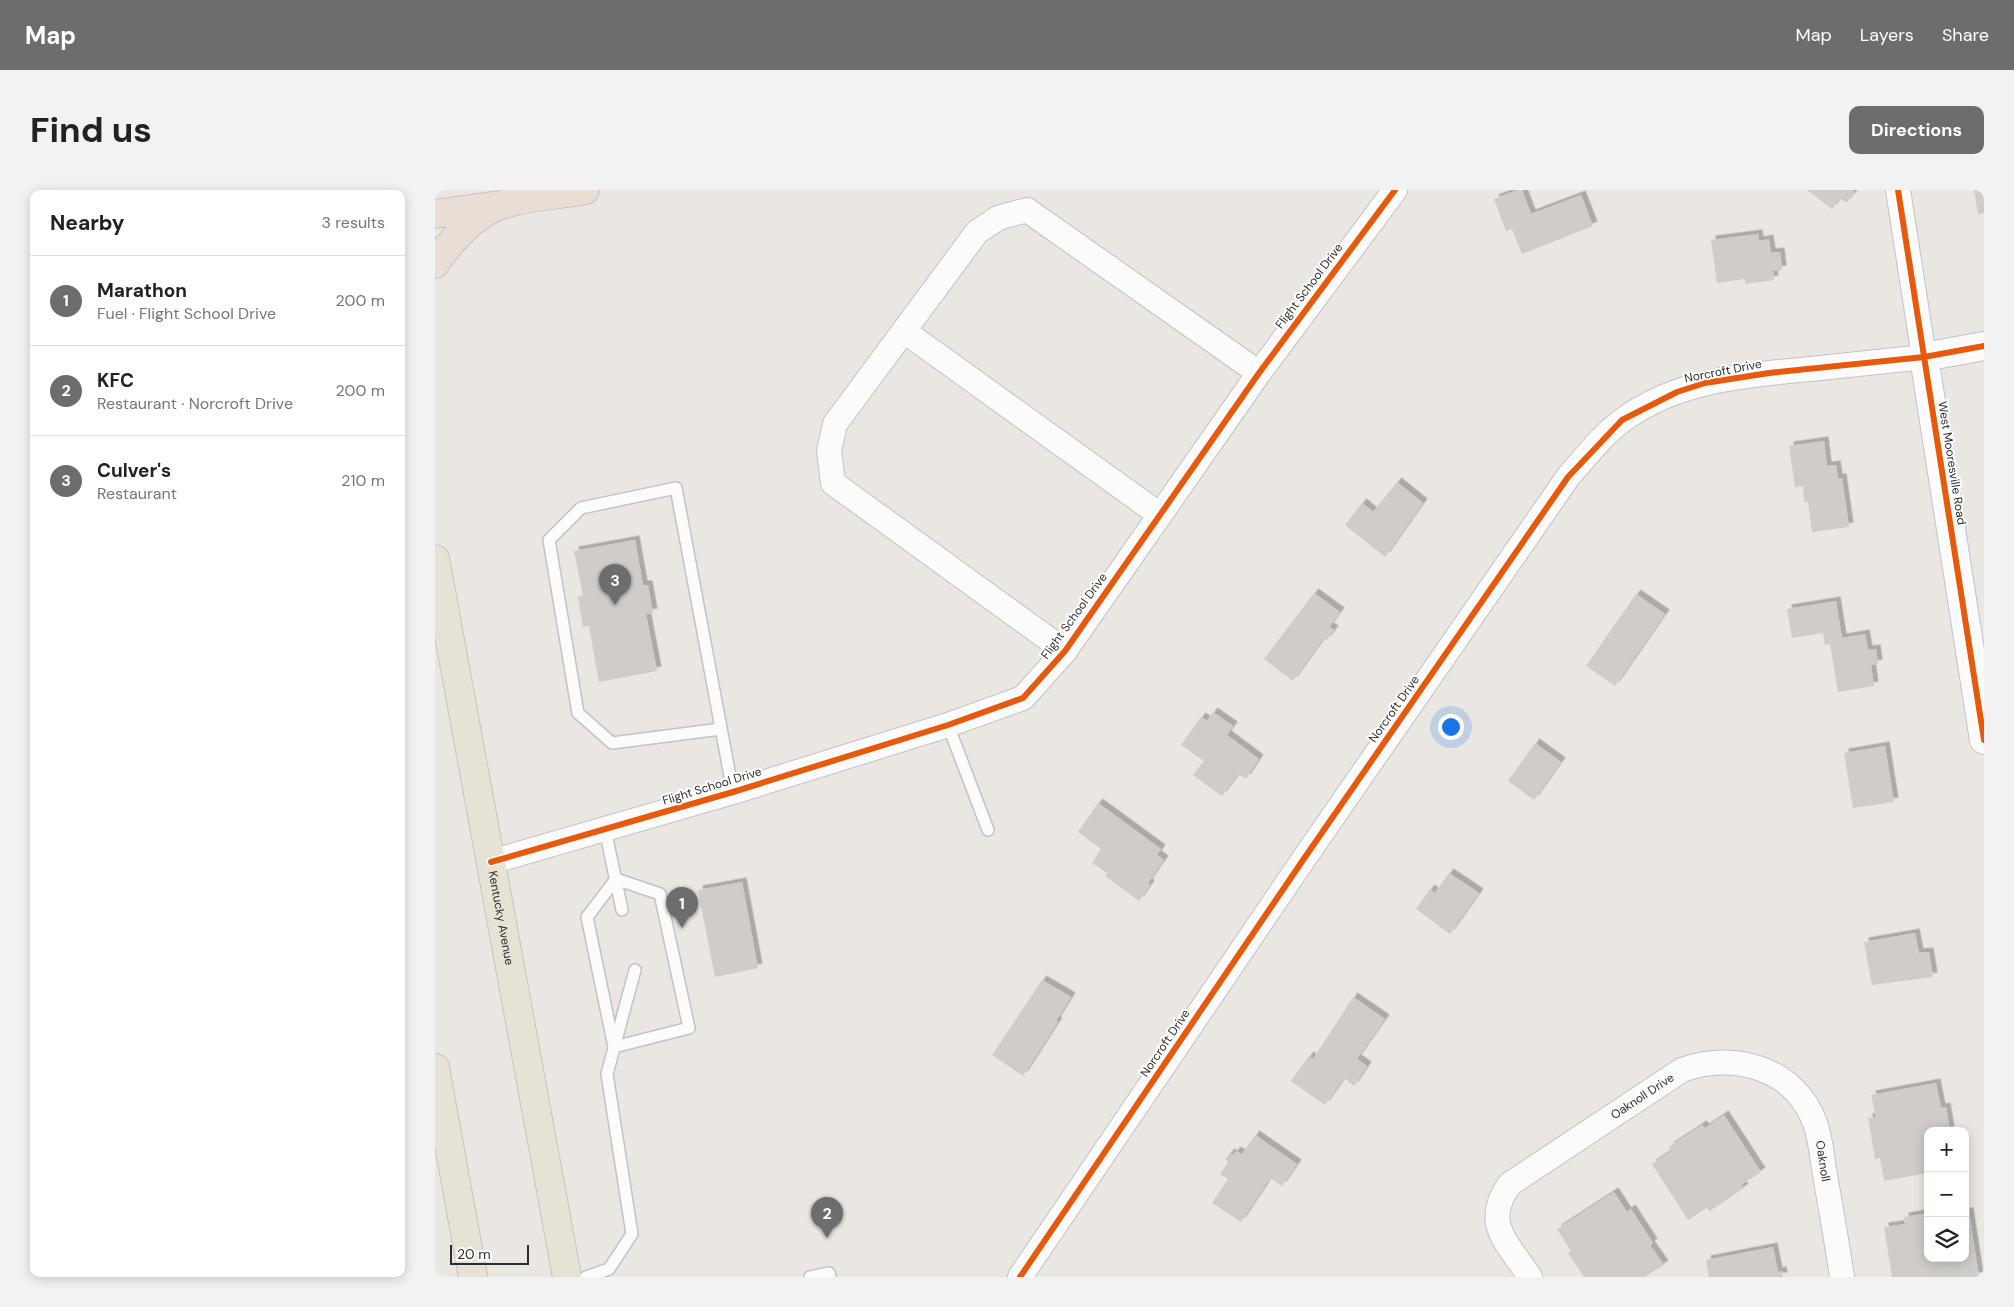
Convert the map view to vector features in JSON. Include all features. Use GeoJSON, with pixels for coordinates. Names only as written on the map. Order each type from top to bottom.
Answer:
{"type":"FeatureCollection","features":[{"type":"Feature","properties":{"kind":"highway"},"geometry":{"type":"LineString","coordinates":[[435,214],[585,190]]}},
{"type":"Feature","properties":{"kind":"highway"},"geometry":{"type":"LineString","coordinates":[[435,264],[452,241],[472,223],[503,204]]}},
{"type":"Feature","properties":{"kind":"main road","name":"Kentucky Avenue"},"geometry":{"type":"LineString","coordinates":[[435,559],[567,1277]]}},
{"type":"Feature","properties":{"kind":"main road"},"geometry":{"type":"LineString","coordinates":[[435,1068],[473,1277]]}},
{"type":"Feature","properties":{"kind":"street","name":"Flight School Drive"},"geometry":{"type":"LineString","coordinates":[[491,862],[733,792],[948,725],[1023,698],[1065,651],[1259,372],[1395,190]]}},
{"type":"Feature","properties":{"kind":"street","name":"West Mooresville Road"},"geometry":{"type":"LineString","coordinates":[[1898,190],[1984,740]]}},
{"type":"Feature","properties":{"kind":"street"},"geometry":{"type":"LineString","coordinates":[[1065,651],[833,483],[829,451],[835,424],[977,232],[998,218],[1027,210],[1259,372]]}},
{"type":"Feature","properties":{"kind":"street"},"geometry":{"type":"LineString","coordinates":[[904,331],[1160,515]]}},
{"type":"Feature","properties":{"kind":"street"},"geometry":{"type":"LineString","coordinates":[[1924,357],[1984,346]]}},
{"type":"Feature","properties":{"kind":"street","name":"Norcroft Drive"},"geometry":{"type":"LineString","coordinates":[[1020,1277],[1303,860],[1568,477],[1609,433],[1622,420],[1644,407],[1677,392],[1705,383],[1769,373],[1924,357]]}},
{"type":"Feature","properties":{"kind":"street","name":"Oaknoll Drive"},"geometry":{"type":"LineString","coordinates":[[1531,1277],[1500,1230],[1496,1209],[1499,1198],[1509,1184],[1682,1070],[1699,1064],[1725,1061],[1747,1063],[1762,1068]]}},
{"type":"Feature","properties":{"kind":"street","name":"Oaknoll"},"geometry":{"type":"LineString","coordinates":[[1762,1068],[1780,1078],[1799,1096],[1815,1123],[1843,1277]]}},
{"type":"Feature","properties":{"kind":"lane"},"geometry":{"type":"LineString","coordinates":[[721,729],[612,743],[578,712],[549,540],[581,508],[676,488],[733,792]]}},
{"type":"Feature","properties":{"kind":"lane"},"geometry":{"type":"LineString","coordinates":[[948,725],[988,830]]}},
{"type":"Feature","properties":{"kind":"lane"},"geometry":{"type":"LineString","coordinates":[[605,829],[622,910]]}},
{"type":"Feature","properties":{"kind":"lane"},"geometry":{"type":"LineString","coordinates":[[614,1047],[587,917],[616,879]]}},
{"type":"Feature","properties":{"kind":"lane"},"geometry":{"type":"LineString","coordinates":[[614,1047],[689,1028],[660,894],[616,879]]}},
{"type":"Feature","properties":{"kind":"lane"},"geometry":{"type":"LineString","coordinates":[[586,1277],[609,1269],[633,1234],[607,1074],[635,970]]}},
{"type":"Feature","properties":{"kind":"lane"},"geometry":{"type":"LineString","coordinates":[[810,1277],[829,1273],[830,1277]]}},
{"type":"Feature","properties":{"kind":"building"},"geometry":{"type":"Polygon","coordinates":[[[1517,190],[1522,190],[1531,214],[1581,195],[1593,226],[1522,254],[1512,229],[1506,231],[1494,199],[1517,190]]]}},
{"type":"Feature","properties":{"kind":"building"},"geometry":{"type":"Polygon","coordinates":[[[1807,190],[1852,190],[1855,192],[1846,203],[1840,198],[1832,209],[1807,190]]]}},
{"type":"Feature","properties":{"kind":"building"},"geometry":{"type":"Polygon","coordinates":[[[1974,190],[1984,190],[1984,213],[1978,214],[1974,190]]]}},
{"type":"Feature","properties":{"kind":"building"},"geometry":{"type":"Polygon","coordinates":[[[1758,234],[1759,241],[1769,239],[1771,253],[1780,252],[1782,270],[1773,271],[1774,280],[1745,284],[1745,279],[1717,283],[1711,240],[1758,234]]]}},
{"type":"Feature","properties":{"kind":"building"},"geometry":{"type":"Polygon","coordinates":[[[1824,441],[1827,466],[1836,465],[1838,478],[1842,478],[1849,527],[1812,532],[1808,502],[1804,502],[1803,486],[1795,487],[1789,446],[1824,441]]]}},
{"type":"Feature","properties":{"kind":"building"},"geometry":{"type":"Polygon","coordinates":[[[1397,482],[1423,503],[1385,557],[1345,525],[1362,503],[1373,512],[1397,482]]]}},
{"type":"Feature","properties":{"kind":"building"},"geometry":{"type":"Polygon","coordinates":[[[635,540],[643,585],[648,585],[653,613],[646,614],[657,671],[599,682],[589,626],[583,627],[578,597],[583,596],[574,551],[635,540]]]}},
{"type":"Feature","properties":{"kind":"building"},"geometry":{"type":"Polygon","coordinates":[[[1314,593],[1340,612],[1329,627],[1334,630],[1327,640],[1324,638],[1293,681],[1264,659],[1314,593]]]}},
{"type":"Feature","properties":{"kind":"building"},"geometry":{"type":"Polygon","coordinates":[[[1636,594],[1665,614],[1615,686],[1586,666],[1636,594]]]}},
{"type":"Feature","properties":{"kind":"building"},"geometry":{"type":"Polygon","coordinates":[[[1836,601],[1842,638],[1865,634],[1868,650],[1876,649],[1878,664],[1871,665],[1874,686],[1838,692],[1830,644],[1825,645],[1823,633],[1792,638],[1787,609],[1836,601]]]}},
{"type":"Feature","properties":{"kind":"building"},"geometry":{"type":"Polygon","coordinates":[[[1213,712],[1233,726],[1227,735],[1259,759],[1246,779],[1238,774],[1222,796],[1193,775],[1204,761],[1181,745],[1201,717],[1207,721],[1213,712]]]}},
{"type":"Feature","properties":{"kind":"building"},"geometry":{"type":"Polygon","coordinates":[[[1535,743],[1561,762],[1534,800],[1508,781],[1535,743]]]}},
{"type":"Feature","properties":{"kind":"building"},"geometry":{"type":"Polygon","coordinates":[[[1885,746],[1894,802],[1853,808],[1844,753],[1885,746]]]}},
{"type":"Feature","properties":{"kind":"building"},"geometry":{"type":"Polygon","coordinates":[[[1098,803],[1161,849],[1157,855],[1164,860],[1148,883],[1150,885],[1139,901],[1105,876],[1107,873],[1092,863],[1101,849],[1078,832],[1098,803]]]}},
{"type":"Feature","properties":{"kind":"building"},"geometry":{"type":"Polygon","coordinates":[[[1449,873],[1479,893],[1450,934],[1416,909],[1430,889],[1435,893],[1449,873]]]}},
{"type":"Feature","properties":{"kind":"building"},"geometry":{"type":"Polygon","coordinates":[[[742,882],[758,968],[715,977],[698,890],[742,882]]]}},
{"type":"Feature","properties":{"kind":"building"},"geometry":{"type":"Polygon","coordinates":[[[1915,933],[1919,953],[1929,952],[1933,977],[1872,985],[1864,942],[1915,933]]]}},
{"type":"Feature","properties":{"kind":"building"},"geometry":{"type":"Polygon","coordinates":[[[1042,980],[1071,997],[1056,1021],[1058,1022],[1023,1076],[992,1055],[1042,980]]]}},
{"type":"Feature","properties":{"kind":"building"},"geometry":{"type":"Polygon","coordinates":[[[1353,997],[1385,1019],[1357,1059],[1367,1066],[1354,1086],[1344,1078],[1325,1105],[1291,1081],[1309,1056],[1313,1059],[1353,997]]]}},
{"type":"Feature","properties":{"kind":"building"},"geometry":{"type":"Polygon","coordinates":[[[1936,1083],[1941,1108],[1946,1107],[1949,1127],[1924,1127],[1924,1174],[1884,1181],[1880,1158],[1875,1159],[1868,1118],[1876,1117],[1871,1095],[1936,1083]]]}},
{"type":"Feature","properties":{"kind":"building"},"geometry":{"type":"Polygon","coordinates":[[[1724,1115],[1761,1172],[1741,1185],[1744,1188],[1710,1211],[1707,1208],[1688,1220],[1652,1164],[1671,1151],[1669,1147],[1702,1125],[1705,1128],[1724,1115]]]}},
{"type":"Feature","properties":{"kind":"building"},"geometry":{"type":"Polygon","coordinates":[[[1255,1135],[1297,1164],[1282,1186],[1270,1178],[1241,1222],[1212,1203],[1228,1179],[1220,1174],[1228,1162],[1225,1159],[1230,1153],[1233,1155],[1236,1151],[1242,1154],[1255,1135]]]}},
{"type":"Feature","properties":{"kind":"building"},"geometry":{"type":"Polygon","coordinates":[[[1614,1192],[1627,1212],[1631,1209],[1653,1243],[1650,1245],[1664,1265],[1645,1277],[1584,1277],[1568,1253],[1571,1251],[1557,1229],[1614,1192]]]}},
{"type":"Feature","properties":{"kind":"building"},"geometry":{"type":"Polygon","coordinates":[[[1969,1212],[1979,1277],[1892,1277],[1884,1227],[1905,1224],[1904,1217],[1924,1214],[1924,1262],[1969,1262],[1969,1212]]]}},
{"type":"Feature","properties":{"kind":"building"},"geometry":{"type":"Polygon","coordinates":[[[1773,1247],[1778,1272],[1782,1271],[1783,1277],[1709,1277],[1706,1260],[1773,1247]]]}},
{"type":"Feature","properties":{"kind":"cycle path"},"geometry":{"type":"LineString","coordinates":[[491,862],[733,792],[948,725],[1023,698],[1065,651],[1259,373],[1395,190]]}},
{"type":"Feature","properties":{"kind":"cycle path"},"geometry":{"type":"LineString","coordinates":[[1898,190],[1984,740]]}},
{"type":"Feature","properties":{"kind":"cycle path"},"geometry":{"type":"LineString","coordinates":[[1020,1277],[1303,860],[1568,477],[1622,420],[1677,392],[1705,383],[1769,373],[1924,357],[1984,346]]}},
{"type":"Feature","properties":{"kind":"place","name":"Culver's"},"geometry":{"type":"Point","coordinates":[615,605]}},
{"type":"Feature","properties":{"kind":"place","name":"Marathon"},"geometry":{"type":"Point","coordinates":[682,928]}},
{"type":"Feature","properties":{"kind":"place","name":"KFC"},"geometry":{"type":"Point","coordinates":[827,1238]}}]}
